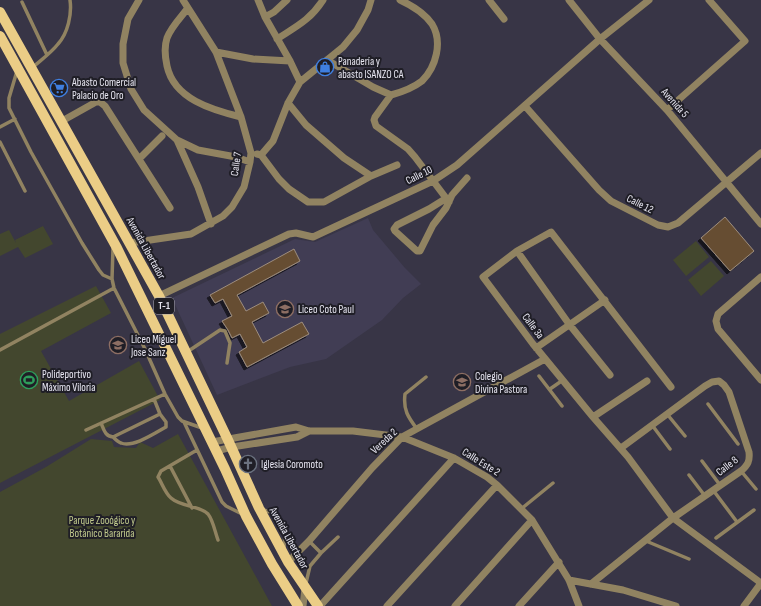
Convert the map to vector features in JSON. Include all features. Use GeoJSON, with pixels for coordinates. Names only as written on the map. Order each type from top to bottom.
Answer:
{"type":"FeatureCollection","features":[{"type":"Feature","properties":{"kind":"main road","name":"Avenida Libertador"},"geometry":{"type":"LineString","coordinates":[[0,12],[159,296],[230,443],[259,508],[286,559],[319,606]]}},
{"type":"Feature","properties":{"kind":"main road","name":"T-1"},"geometry":{"type":"LineString","coordinates":[[0,36],[113,241],[144,301],[246,516],[272,564],[298,606]]}},
{"type":"Feature","properties":{"kind":"street"},"geometry":{"type":"LineString","coordinates":[[139,0],[128,19],[123,44],[123,63],[131,89],[144,110],[177,140],[198,150],[236,157],[250,162]]}},
{"type":"Feature","properties":{"kind":"street","name":"Calle 7"},"geometry":{"type":"LineString","coordinates":[[130,243],[191,234],[223,216],[232,207],[244,187],[250,162],[251,153],[241,117],[216,52],[183,0]]}},
{"type":"Feature","properties":{"kind":"street"},"geometry":{"type":"LineString","coordinates":[[258,0],[264,17],[290,61],[300,82]]}},
{"type":"Feature","properties":{"kind":"street"},"geometry":{"type":"LineString","coordinates":[[264,17],[274,12],[287,0]]}},
{"type":"Feature","properties":{"kind":"street"},"geometry":{"type":"LineString","coordinates":[[277,39],[308,19],[324,0]]}},
{"type":"Feature","properties":{"kind":"street"},"geometry":{"type":"LineString","coordinates":[[261,155],[273,141],[288,103],[300,82],[343,47],[357,30],[368,10],[371,0]]}},
{"type":"Feature","properties":{"kind":"street"},"geometry":{"type":"LineString","coordinates":[[328,60],[372,87],[391,95],[406,91],[422,81],[432,66],[437,52],[436,38],[432,25],[422,14],[408,3],[400,0]]}},
{"type":"Feature","properties":{"kind":"street"},"geometry":{"type":"LineString","coordinates":[[489,0],[504,19]]}},
{"type":"Feature","properties":{"kind":"street","name":"Avenida 5"},"geometry":{"type":"LineString","coordinates":[[569,0],[600,39],[667,110],[761,224]]}},
{"type":"Feature","properties":{"kind":"street","name":"Calle 10"},"geometry":{"type":"LineString","coordinates":[[159,296],[289,234],[296,233],[307,237],[313,237],[433,181],[457,165],[600,39],[650,0]]}},
{"type":"Feature","properties":{"kind":"street"},"geometry":{"type":"LineString","coordinates":[[667,110],[745,41],[709,0]]}},
{"type":"Feature","properties":{"kind":"street"},"geometry":{"type":"LineString","coordinates":[[188,8],[175,24],[167,39],[165,57],[168,72],[178,87],[186,95],[197,102],[218,111],[241,117]]}},
{"type":"Feature","properties":{"kind":"street"},"geometry":{"type":"LineString","coordinates":[[216,52],[253,59],[290,61]]}},
{"type":"Feature","properties":{"kind":"street"},"geometry":{"type":"LineString","coordinates":[[391,95],[375,117],[374,122],[376,126],[408,149],[447,200]]}},
{"type":"Feature","properties":{"kind":"street"},"geometry":{"type":"LineString","coordinates":[[62,121],[96,102],[100,102],[105,106],[170,208]]}},
{"type":"Feature","properties":{"kind":"street"},"geometry":{"type":"LineString","coordinates":[[288,103],[306,125],[344,158],[371,176]]}},
{"type":"Feature","properties":{"kind":"street","name":"Calle 12"},"geometry":{"type":"LineString","coordinates":[[525,106],[598,190],[610,201],[658,225],[668,227],[678,223],[761,153]]}},
{"type":"Feature","properties":{"kind":"street"},"geometry":{"type":"LineString","coordinates":[[139,159],[162,136]]}},
{"type":"Feature","properties":{"kind":"street"},"geometry":{"type":"LineString","coordinates":[[177,140],[198,187],[211,224]]}},
{"type":"Feature","properties":{"kind":"street"},"geometry":{"type":"LineString","coordinates":[[251,153],[261,155],[284,184],[308,202],[324,202],[371,176],[397,165]]}},
{"type":"Feature","properties":{"kind":"street"},"geometry":{"type":"LineString","coordinates":[[447,200],[400,223],[394,227],[395,232],[417,251],[420,251],[428,233],[447,200],[466,178]]}},
{"type":"Feature","properties":{"kind":"street","name":"Calle 3a"},"geometry":{"type":"LineString","coordinates":[[671,387],[551,232],[517,251],[483,276],[536,348],[593,417],[622,448],[673,518],[761,583]]}},
{"type":"Feature","properties":{"kind":"street"},"geometry":{"type":"LineString","coordinates":[[517,251],[569,324],[610,375]]}},
{"type":"Feature","properties":{"kind":"street"},"geometry":{"type":"LineString","coordinates":[[761,277],[718,314],[716,321],[718,329],[761,380]]}},
{"type":"Feature","properties":{"kind":"street"},"geometry":{"type":"LineString","coordinates":[[536,348],[604,300]]}},
{"type":"Feature","properties":{"kind":"street","name":"Vereda 2"},"geometry":{"type":"LineString","coordinates":[[286,559],[309,541],[372,468],[402,438],[545,359]]}},
{"type":"Feature","properties":{"kind":"street"},"geometry":{"type":"LineString","coordinates":[[593,417],[646,381]]}},
{"type":"Feature","properties":{"kind":"street","name":"Calle 8"},"geometry":{"type":"LineString","coordinates":[[591,584],[673,518],[741,471],[747,465],[749,459],[749,452],[729,392],[719,381],[712,382],[705,386],[622,448]]}},
{"type":"Feature","properties":{"kind":"street","name":"Calle Este 2"},"geometry":{"type":"LineString","coordinates":[[214,446],[230,443],[297,437],[309,431],[353,431],[402,438],[454,458],[487,477],[532,520],[569,580],[579,606]]}},
{"type":"Feature","properties":{"kind":"street"},"geometry":{"type":"LineString","coordinates":[[319,606],[454,458]]}},
{"type":"Feature","properties":{"kind":"street"},"geometry":{"type":"LineString","coordinates":[[386,606],[496,485]]}},
{"type":"Feature","properties":{"kind":"street"},"geometry":{"type":"LineString","coordinates":[[455,606],[532,520]]}},
{"type":"Feature","properties":{"kind":"street"},"geometry":{"type":"LineString","coordinates":[[519,606],[559,562]]}},
{"type":"Feature","properties":{"kind":"street"},"geometry":{"type":"LineString","coordinates":[[569,580],[622,590],[676,606]]}},
{"type":"Feature","properties":{"kind":"street"},"geometry":{"type":"LineString","coordinates":[[744,606],[761,583]]}},
{"type":"Feature","properties":{"kind":"street"},"geometry":{"type":"LineString","coordinates":[[303,606],[305,588]]}},
{"type":"Feature","properties":{"kind":"lane"},"geometry":{"type":"LineString","coordinates":[[32,68],[59,44],[67,28],[70,14],[70,0]]}},
{"type":"Feature","properties":{"kind":"lane"},"geometry":{"type":"LineString","coordinates":[[22,2],[47,55]]}},
{"type":"Feature","properties":{"kind":"lane"},"geometry":{"type":"LineString","coordinates":[[18,68],[9,98],[9,108],[31,152],[82,243],[103,275],[112,279]]}},
{"type":"Feature","properties":{"kind":"lane"},"geometry":{"type":"LineString","coordinates":[[0,127],[15,119]]}},
{"type":"Feature","properties":{"kind":"lane"},"geometry":{"type":"LineString","coordinates":[[0,142],[25,191]]}},
{"type":"Feature","properties":{"kind":"lane"},"geometry":{"type":"LineString","coordinates":[[113,241],[112,279],[114,288],[165,394],[178,417],[184,422],[206,430]]}},
{"type":"Feature","properties":{"kind":"lane"},"geometry":{"type":"LineString","coordinates":[[0,350],[114,288]]}},
{"type":"Feature","properties":{"kind":"lane"},"geometry":{"type":"LineString","coordinates":[[186,353],[220,330],[224,331],[230,343],[226,363]]}},
{"type":"Feature","properties":{"kind":"lane"},"geometry":{"type":"LineString","coordinates":[[539,376],[562,406]]}},
{"type":"Feature","properties":{"kind":"lane"},"geometry":{"type":"LineString","coordinates":[[416,429],[406,412],[404,404],[405,394],[426,377]]}},
{"type":"Feature","properties":{"kind":"lane"},"geometry":{"type":"LineString","coordinates":[[550,389],[563,380]]}},
{"type":"Feature","properties":{"kind":"lane"},"geometry":{"type":"LineString","coordinates":[[86,430],[165,394]]}},
{"type":"Feature","properties":{"kind":"lane"},"geometry":{"type":"LineString","coordinates":[[101,423],[105,433],[109,437],[113,437],[121,443],[132,443],[140,440],[166,427],[166,422],[160,414],[154,399]]}},
{"type":"Feature","properties":{"kind":"lane"},"geometry":{"type":"LineString","coordinates":[[708,404],[738,444]]}},
{"type":"Feature","properties":{"kind":"lane"},"geometry":{"type":"LineString","coordinates":[[113,437],[160,414]]}},
{"type":"Feature","properties":{"kind":"lane"},"geometry":{"type":"LineString","coordinates":[[667,414],[685,436]]}},
{"type":"Feature","properties":{"kind":"lane"},"geometry":{"type":"LineString","coordinates":[[184,422],[222,502],[226,506],[246,516]]}},
{"type":"Feature","properties":{"kind":"lane"},"geometry":{"type":"LineString","coordinates":[[652,425],[670,449]]}},
{"type":"Feature","properties":{"kind":"lane"},"geometry":{"type":"LineString","coordinates":[[733,437],[742,432]]}},
{"type":"Feature","properties":{"kind":"lane"},"geometry":{"type":"LineString","coordinates":[[197,450],[162,471],[158,477],[170,498],[192,508],[203,510],[207,513],[218,540]]}},
{"type":"Feature","properties":{"kind":"lane"},"geometry":{"type":"LineString","coordinates":[[702,461],[720,485]]}},
{"type":"Feature","properties":{"kind":"lane"},"geometry":{"type":"LineString","coordinates":[[170,466],[192,508]]}},
{"type":"Feature","properties":{"kind":"lane"},"geometry":{"type":"LineString","coordinates":[[741,471],[756,489]]}},
{"type":"Feature","properties":{"kind":"lane"},"geometry":{"type":"LineString","coordinates":[[689,475],[705,496]]}},
{"type":"Feature","properties":{"kind":"lane"},"geometry":{"type":"LineString","coordinates":[[521,509],[553,483]]}},
{"type":"Feature","properties":{"kind":"lane"},"geometry":{"type":"LineString","coordinates":[[713,490],[737,522]]}},
{"type":"Feature","properties":{"kind":"lane"},"geometry":{"type":"LineString","coordinates":[[716,538],[754,510]]}},
{"type":"Feature","properties":{"kind":"lane"},"geometry":{"type":"LineString","coordinates":[[305,588],[310,566],[338,537]]}},
{"type":"Feature","properties":{"kind":"lane"},"geometry":{"type":"LineString","coordinates":[[645,540],[689,559]]}},
{"type":"Feature","properties":{"kind":"lane"},"geometry":{"type":"LineString","coordinates":[[309,541],[321,553]]}},
{"type":"Feature","properties":{"kind":"shaded area","name":"Liceo Coto Paul"},"geometry":{"type":"Polygon","coordinates":[[[368,218],[373,230],[405,268],[421,284],[403,298],[382,320],[326,359],[290,367],[217,395],[172,298],[295,239],[315,242],[368,218]]]}},
{"type":"Feature","properties":{"kind":"green space"},"geometry":{"type":"Polygon","coordinates":[[[43,226],[53,244],[25,258],[18,247],[0,256],[0,234],[9,230],[16,243],[15,240],[43,226]]]}},
{"type":"Feature","properties":{"kind":"green space"},"geometry":{"type":"Polygon","coordinates":[[[696,241],[709,257],[686,276],[673,260],[696,241]]]}},
{"type":"Feature","properties":{"kind":"green space"},"geometry":{"type":"Polygon","coordinates":[[[711,261],[724,276],[701,296],[688,280],[711,261]]]}},
{"type":"Feature","properties":{"kind":"green space","name":"Polideportivo Máximo Viloria"},"geometry":{"type":"Polygon","coordinates":[[[96,286],[111,313],[41,351],[69,401],[139,361],[160,400],[0,483],[0,334],[96,286]]]}},
{"type":"Feature","properties":{"kind":"green space","name":"Parque Zooógico y Botánico Bararida"},"geometry":{"type":"Polygon","coordinates":[[[178,434],[272,606],[0,606],[0,492],[46,467],[91,439],[112,441],[114,447],[136,448],[140,442],[153,448],[178,434]]]}},
{"type":"Feature","properties":{"kind":"building"},"geometry":{"type":"Polygon","coordinates":[[[725,217],[754,251],[730,271],[701,238],[725,217]]]}},
{"type":"Feature","properties":{"kind":"building","name":"Liceo Coto Paul"},"geometry":{"type":"Polygon","coordinates":[[[294,249],[300,261],[237,295],[246,311],[263,302],[269,313],[252,322],[263,343],[302,322],[309,334],[247,367],[239,352],[247,347],[240,334],[232,338],[222,321],[232,316],[223,299],[215,303],[210,295],[294,249]]]}},
{"type":"Feature","properties":{"kind":"place","name":"Panadería y abasto ISANZO CA"},"geometry":{"type":"Point","coordinates":[325,67]}},
{"type":"Feature","properties":{"kind":"place","name":"Abasto Comercial Palacio de Oro"},"geometry":{"type":"Point","coordinates":[59,88]}},
{"type":"Feature","properties":{"kind":"place","name":"Liceo Coto Paul"},"geometry":{"type":"Point","coordinates":[285,309]}},
{"type":"Feature","properties":{"kind":"place","name":"Liceo Miguel Jose Sanz"},"geometry":{"type":"Point","coordinates":[118,345]}},
{"type":"Feature","properties":{"kind":"place","name":"Polideportivo Máximo Viloria"},"geometry":{"type":"Point","coordinates":[29,380]}},
{"type":"Feature","properties":{"kind":"place","name":"Colegio Divina Pastora"},"geometry":{"type":"Point","coordinates":[462,382]}},
{"type":"Feature","properties":{"kind":"place","name":"Iglesia Coromoto"},"geometry":{"type":"Point","coordinates":[248,464]}}]}
